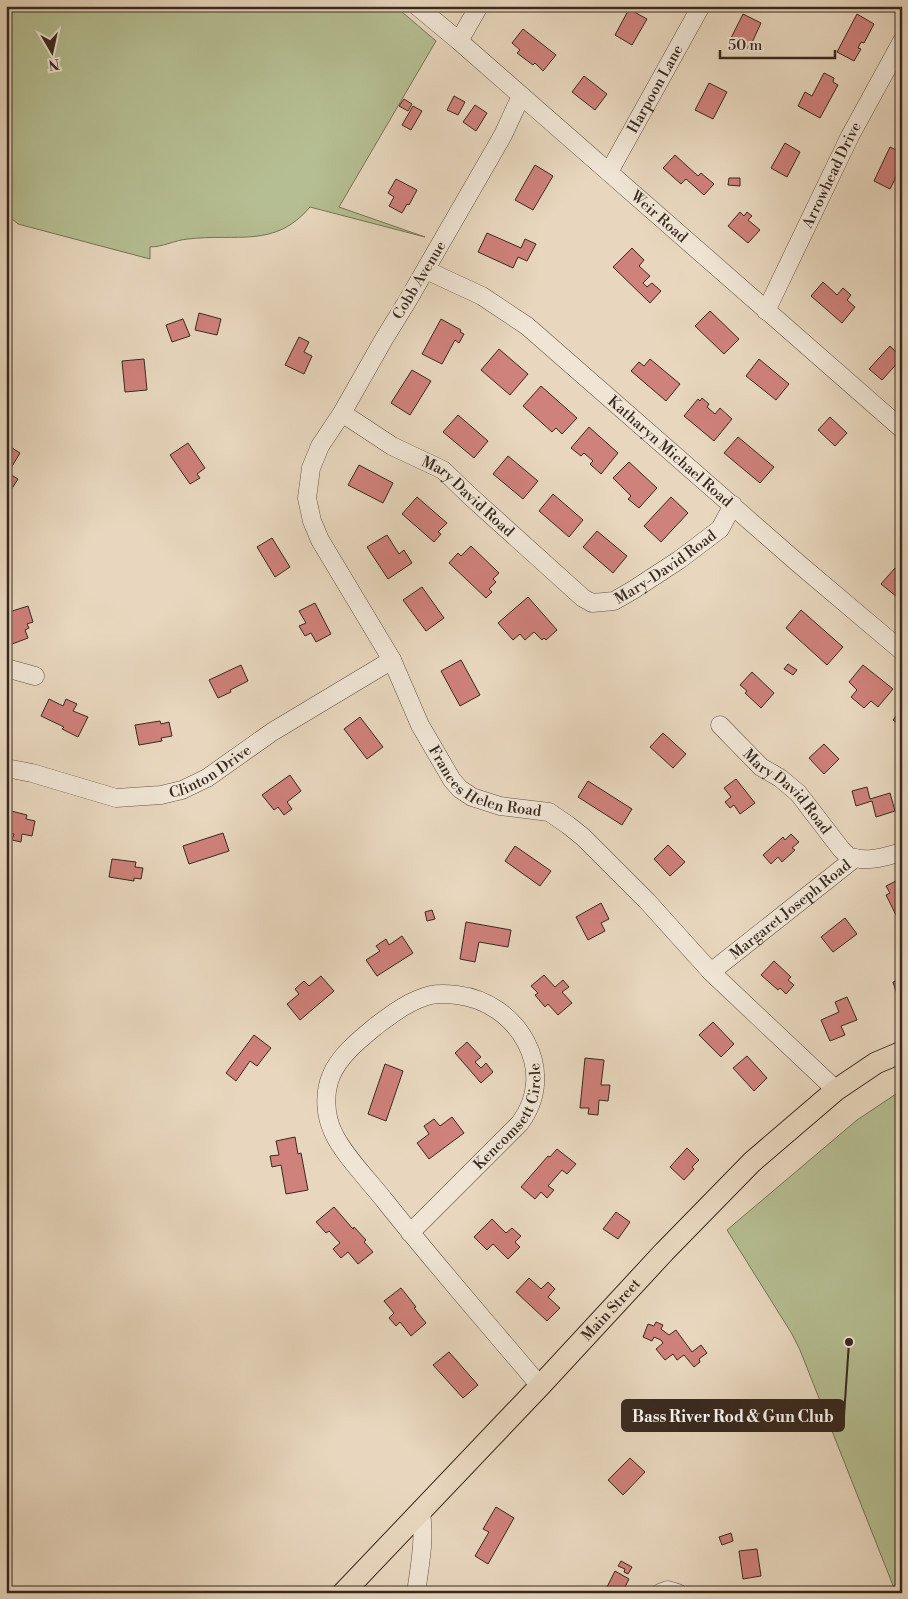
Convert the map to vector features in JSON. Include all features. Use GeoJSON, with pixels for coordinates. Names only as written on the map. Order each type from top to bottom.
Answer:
{"type":"FeatureCollection","features":[{"type":"Feature","properties":{"kind":"main road","name":"Main Street"},"geometry":{"type":"LineString","coordinates":[[343,1593],[540,1386],[645,1272],[745,1169],[836,1090],[876,1064],[902,1052]]}},
{"type":"Feature","properties":{"kind":"street","name":"Weir Road"},"geometry":{"type":"LineString","coordinates":[[417,6],[902,429]]}},
{"type":"Feature","properties":{"kind":"street"},"geometry":{"type":"LineString","coordinates":[[459,41],[479,6]]}},
{"type":"Feature","properties":{"kind":"street","name":"Harpoon Lane"},"geometry":{"type":"LineString","coordinates":[[609,172],[623,150],[701,6]]}},
{"type":"Feature","properties":{"kind":"street","name":"Arrowhead Drive"},"geometry":{"type":"LineString","coordinates":[[766,311],[850,136],[902,41]]}},
{"type":"Feature","properties":{"kind":"street","name":"Cobb Avenue"},"geometry":{"type":"LineString","coordinates":[[313,462],[320,446],[342,413],[503,135],[521,96]]}},
{"type":"Feature","properties":{"kind":"street","name":"Katharyn Michael Road"},"geometry":{"type":"LineString","coordinates":[[426,270],[482,296],[527,326],[902,651]]}},
{"type":"Feature","properties":{"kind":"street","name":"Mary David Road"},"geometry":{"type":"LineString","coordinates":[[342,413],[392,446],[442,470],[583,598]]}},
{"type":"Feature","properties":{"kind":"street","name":"Frances Helen Road"},"geometry":{"type":"LineString","coordinates":[[313,462],[307,498],[320,540],[392,660],[420,725],[452,780],[460,789],[472,797],[500,806],[549,812],[568,825],[647,901],[711,972],[836,1090]]}},
{"type":"Feature","properties":{"kind":"street","name":"Mary-David Road"},"geometry":{"type":"LineString","coordinates":[[583,598],[592,603],[614,601],[633,590],[679,560],[720,529],[733,505]]}},
{"type":"Feature","properties":{"kind":"street","name":"Clinton Drive"},"geometry":{"type":"LineString","coordinates":[[6,768],[32,773],[116,798],[161,795],[182,790],[207,778],[272,732],[392,660]]}},
{"type":"Feature","properties":{"kind":"street"},"geometry":{"type":"LineString","coordinates":[[6,668],[35,676]]}},
{"type":"Feature","properties":{"kind":"street","name":"Mary David Road"},"geometry":{"type":"LineString","coordinates":[[720,725],[761,767],[780,778],[798,793],[841,849],[848,857],[854,858]]}},
{"type":"Feature","properties":{"kind":"street","name":"Margaret Joseph Road"},"geometry":{"type":"LineString","coordinates":[[711,972],[854,858],[861,860],[882,858],[902,852]]}},
{"type":"Feature","properties":{"kind":"street","name":"Kencomsett Circle"},"geometry":{"type":"LineString","coordinates":[[410,1233],[520,1123],[527,1114],[535,1092],[536,1080],[532,1053],[520,1033],[496,1009],[482,1001],[467,996],[432,995],[402,1007],[356,1043],[336,1065],[328,1086],[327,1112],[330,1126],[337,1140],[410,1233],[540,1386]]}},
{"type":"Feature","properties":{"kind":"street"},"geometry":{"type":"LineString","coordinates":[[416,1593],[424,1530],[421,1512]]}},
{"type":"Feature","properties":{"kind":"street"},"geometry":{"type":"LineString","coordinates":[[660,1593],[668,1590],[678,1593]]}},
{"type":"Feature","properties":{"kind":"green space"},"geometry":{"type":"Polygon","coordinates":[[[6,6],[395,6],[436,41],[339,207],[425,237],[310,207],[297,220],[283,229],[269,234],[254,237],[183,240],[150,247],[150,259],[18,224],[6,214],[6,6]]]}},
{"type":"Feature","properties":{"kind":"green space"},"geometry":{"type":"Polygon","coordinates":[[[902,1090],[902,1593],[896,1593],[800,1350],[727,1230],[857,1120],[902,1090]]]}},
{"type":"Feature","properties":{"kind":"building"},"geometry":{"type":"Polygon","coordinates":[[[629,9],[647,19],[632,45],[615,35],[629,9]]]}},
{"type":"Feature","properties":{"kind":"building"},"geometry":{"type":"Polygon","coordinates":[[[743,14],[761,23],[749,49],[730,40],[743,14]]]}},
{"type":"Feature","properties":{"kind":"building"},"geometry":{"type":"Polygon","coordinates":[[[857,14],[874,24],[864,43],[861,42],[858,48],[861,49],[854,61],[837,52],[857,14]]]}},
{"type":"Feature","properties":{"kind":"building"},"geometry":{"type":"Polygon","coordinates":[[[523,29],[556,55],[543,71],[535,63],[533,65],[517,53],[520,50],[512,43],[523,29]]]}},
{"type":"Feature","properties":{"kind":"building"},"geometry":{"type":"Polygon","coordinates":[[[824,73],[834,78],[833,82],[838,85],[820,118],[798,106],[805,92],[812,96],[824,73]]]}},
{"type":"Feature","properties":{"kind":"building"},"geometry":{"type":"Polygon","coordinates":[[[584,76],[607,94],[595,110],[572,92],[584,76]]]}},
{"type":"Feature","properties":{"kind":"building"},"geometry":{"type":"Polygon","coordinates":[[[709,83],[727,92],[713,119],[695,110],[709,83]]]}},
{"type":"Feature","properties":{"kind":"building"},"geometry":{"type":"Polygon","coordinates":[[[454,96],[465,102],[458,115],[447,110],[454,96]]]}},
{"type":"Feature","properties":{"kind":"building"},"geometry":{"type":"Polygon","coordinates":[[[404,99],[412,104],[408,111],[399,106],[404,99]]]}},
{"type":"Feature","properties":{"kind":"building"},"geometry":{"type":"Polygon","coordinates":[[[475,105],[487,113],[476,131],[463,122],[475,105]]]}},
{"type":"Feature","properties":{"kind":"building"},"geometry":{"type":"Polygon","coordinates":[[[413,106],[422,111],[411,130],[402,125],[413,106]]]}},
{"type":"Feature","properties":{"kind":"building"},"geometry":{"type":"Polygon","coordinates":[[[785,143],[800,152],[787,177],[771,168],[785,143]]]}},
{"type":"Feature","properties":{"kind":"building"},"geometry":{"type":"Polygon","coordinates":[[[890,147],[902,153],[902,165],[890,189],[874,181],[890,147]]]}},
{"type":"Feature","properties":{"kind":"building"},"geometry":{"type":"Polygon","coordinates":[[[675,155],[698,176],[701,173],[714,184],[704,195],[686,179],[681,184],[663,168],[675,155]]]}},
{"type":"Feature","properties":{"kind":"building"},"geometry":{"type":"Polygon","coordinates":[[[535,165],[553,176],[533,210],[515,200],[535,165]]]}},
{"type":"Feature","properties":{"kind":"building"},"geometry":{"type":"Polygon","coordinates":[[[729,178],[740,178],[740,186],[728,185],[729,178]]]}},
{"type":"Feature","properties":{"kind":"building"},"geometry":{"type":"Polygon","coordinates":[[[396,179],[417,190],[402,213],[389,206],[394,197],[388,193],[396,179]]]}},
{"type":"Feature","properties":{"kind":"building"},"geometry":{"type":"Polygon","coordinates":[[[740,212],[744,216],[747,212],[752,216],[748,220],[760,230],[748,243],[728,226],[740,212]]]}},
{"type":"Feature","properties":{"kind":"building"},"geometry":{"type":"Polygon","coordinates":[[[487,233],[521,248],[525,239],[536,244],[527,261],[518,257],[513,268],[478,252],[487,233]]]}},
{"type":"Feature","properties":{"kind":"building"},"geometry":{"type":"Polygon","coordinates":[[[632,248],[644,260],[639,266],[650,276],[643,283],[647,287],[652,283],[661,291],[650,303],[613,267],[632,248]]]}},
{"type":"Feature","properties":{"kind":"building"},"geometry":{"type":"Polygon","coordinates":[[[823,282],[837,295],[843,288],[851,295],[847,300],[855,307],[842,323],[811,296],[823,282]]]}},
{"type":"Feature","properties":{"kind":"building"},"geometry":{"type":"Polygon","coordinates":[[[710,311],[739,339],[724,354],[695,326],[710,311]]]}},
{"type":"Feature","properties":{"kind":"building"},"geometry":{"type":"Polygon","coordinates":[[[199,313],[221,319],[217,335],[195,330],[199,313]]]}},
{"type":"Feature","properties":{"kind":"building"},"geometry":{"type":"Polygon","coordinates":[[[183,319],[190,336],[172,342],[166,325],[183,319]]]}},
{"type":"Feature","properties":{"kind":"building"},"geometry":{"type":"Polygon","coordinates":[[[441,319],[461,330],[460,332],[464,334],[459,343],[455,340],[442,364],[422,354],[441,319]]]}},
{"type":"Feature","properties":{"kind":"building"},"geometry":{"type":"Polygon","coordinates":[[[299,337],[309,342],[304,352],[312,356],[304,374],[285,365],[299,337]]]}},
{"type":"Feature","properties":{"kind":"building"},"geometry":{"type":"Polygon","coordinates":[[[890,346],[902,358],[882,380],[869,369],[890,346]]]}},
{"type":"Feature","properties":{"kind":"building"},"geometry":{"type":"Polygon","coordinates":[[[499,349],[528,374],[510,395],[481,370],[499,349]]]}},
{"type":"Feature","properties":{"kind":"building"},"geometry":{"type":"Polygon","coordinates":[[[144,359],[147,390],[125,392],[122,361],[144,359]]]}},
{"type":"Feature","properties":{"kind":"building"},"geometry":{"type":"Polygon","coordinates":[[[650,359],[680,384],[666,401],[631,371],[639,362],[644,366],[650,359]]]}},
{"type":"Feature","properties":{"kind":"building"},"geometry":{"type":"Polygon","coordinates":[[[759,359],[789,384],[776,400],[746,376],[759,359]]]}},
{"type":"Feature","properties":{"kind":"building"},"geometry":{"type":"Polygon","coordinates":[[[412,370],[431,381],[410,415],[391,403],[412,370]]]}},
{"type":"Feature","properties":{"kind":"building"},"geometry":{"type":"Polygon","coordinates":[[[541,386],[577,418],[562,434],[556,428],[552,432],[523,406],[541,386]]]}},
{"type":"Feature","properties":{"kind":"building"},"geometry":{"type":"Polygon","coordinates":[[[702,398],[709,404],[707,407],[715,414],[720,408],[732,419],[714,441],[684,416],[698,399],[700,401],[702,398]]]}},
{"type":"Feature","properties":{"kind":"building"},"geometry":{"type":"Polygon","coordinates":[[[458,415],[488,441],[474,458],[443,432],[458,415]]]}},
{"type":"Feature","properties":{"kind":"building"},"geometry":{"type":"Polygon","coordinates":[[[830,417],[847,433],[835,446],[818,430],[830,417]]]}},
{"type":"Feature","properties":{"kind":"building"},"geometry":{"type":"Polygon","coordinates":[[[589,427],[618,453],[601,474],[590,464],[593,461],[584,453],[581,456],[571,448],[589,427]]]}},
{"type":"Feature","properties":{"kind":"building"},"geometry":{"type":"Polygon","coordinates":[[[738,437],[774,467],[760,483],[724,453],[738,437]]]}},
{"type":"Feature","properties":{"kind":"building"},"geometry":{"type":"Polygon","coordinates":[[[188,443],[205,468],[197,474],[200,478],[190,484],[170,455],[188,443]]]}},
{"type":"Feature","properties":{"kind":"building"},"geometry":{"type":"Polygon","coordinates":[[[6,444],[20,453],[8,473],[18,479],[11,490],[8,488],[6,491],[6,444]]]}},
{"type":"Feature","properties":{"kind":"building"},"geometry":{"type":"Polygon","coordinates":[[[508,456],[538,481],[523,499],[493,474],[508,456]]]}},
{"type":"Feature","properties":{"kind":"building"},"geometry":{"type":"Polygon","coordinates":[[[629,462],[657,488],[639,508],[628,499],[631,496],[613,478],[629,462]]]}},
{"type":"Feature","properties":{"kind":"building"},"geometry":{"type":"Polygon","coordinates":[[[359,465],[393,483],[383,503],[348,485],[359,465]]]}},
{"type":"Feature","properties":{"kind":"building"},"geometry":{"type":"Polygon","coordinates":[[[553,494],[583,520],[569,537],[539,511],[553,494]]]}},
{"type":"Feature","properties":{"kind":"building"},"geometry":{"type":"Polygon","coordinates":[[[417,497],[447,523],[438,532],[441,534],[434,542],[402,514],[417,497]]]}},
{"type":"Feature","properties":{"kind":"building"},"geometry":{"type":"Polygon","coordinates":[[[671,497],[688,513],[661,542],[644,526],[671,497]]]}},
{"type":"Feature","properties":{"kind":"building"},"geometry":{"type":"Polygon","coordinates":[[[597,531],[627,556],[613,573],[583,547],[597,531]]]}},
{"type":"Feature","properties":{"kind":"building"},"geometry":{"type":"Polygon","coordinates":[[[387,535],[399,554],[404,550],[412,563],[388,579],[367,547],[387,535]]]}},
{"type":"Feature","properties":{"kind":"building"},"geometry":{"type":"Polygon","coordinates":[[[272,538],[290,567],[275,577],[257,547],[272,538]]]}},
{"type":"Feature","properties":{"kind":"building"},"geometry":{"type":"Polygon","coordinates":[[[471,546],[499,573],[493,579],[496,582],[489,589],[492,592],[486,598],[449,563],[458,553],[461,556],[471,546]]]}},
{"type":"Feature","properties":{"kind":"building"},"geometry":{"type":"Polygon","coordinates":[[[895,568],[902,574],[902,601],[881,584],[895,568]]]}},
{"type":"Feature","properties":{"kind":"building"},"geometry":{"type":"Polygon","coordinates":[[[422,587],[444,618],[426,631],[403,600],[422,587]]]}},
{"type":"Feature","properties":{"kind":"building"},"geometry":{"type":"Polygon","coordinates":[[[528,597],[557,630],[546,640],[544,638],[542,640],[534,632],[525,640],[520,634],[513,640],[498,623],[528,597]]]}},
{"type":"Feature","properties":{"kind":"building"},"geometry":{"type":"Polygon","coordinates":[[[315,603],[331,634],[316,642],[311,633],[305,636],[299,626],[306,623],[299,611],[315,603]]]}},
{"type":"Feature","properties":{"kind":"building"},"geometry":{"type":"Polygon","coordinates":[[[28,606],[33,622],[27,624],[29,628],[25,630],[28,638],[7,646],[6,613],[28,606]]]}},
{"type":"Feature","properties":{"kind":"building"},"geometry":{"type":"Polygon","coordinates":[[[801,610],[843,647],[827,665],[786,628],[801,610]]]}},
{"type":"Feature","properties":{"kind":"building"},"geometry":{"type":"Polygon","coordinates":[[[461,660],[480,695],[460,706],[441,671],[461,660]]]}},
{"type":"Feature","properties":{"kind":"building"},"geometry":{"type":"Polygon","coordinates":[[[788,664],[797,670],[793,675],[784,669],[788,664]]]}},
{"type":"Feature","properties":{"kind":"building"},"geometry":{"type":"Polygon","coordinates":[[[241,665],[248,681],[218,698],[209,680],[241,665]]]}},
{"type":"Feature","properties":{"kind":"building"},"geometry":{"type":"Polygon","coordinates":[[[863,665],[893,689],[878,707],[871,701],[864,708],[851,697],[857,690],[849,682],[863,665]]]}},
{"type":"Feature","properties":{"kind":"building"},"geometry":{"type":"Polygon","coordinates":[[[752,672],[774,693],[761,708],[745,693],[747,691],[740,685],[752,672]]]}},
{"type":"Feature","properties":{"kind":"building"},"geometry":{"type":"Polygon","coordinates":[[[49,699],[63,706],[66,699],[77,704],[73,711],[88,717],[78,737],[62,729],[64,727],[41,716],[49,699]]]}},
{"type":"Feature","properties":{"kind":"building"},"geometry":{"type":"Polygon","coordinates":[[[902,708],[902,727],[893,720],[902,708]]]}},
{"type":"Feature","properties":{"kind":"building"},"geometry":{"type":"Polygon","coordinates":[[[360,717],[383,747],[367,759],[344,729],[360,717]]]}},
{"type":"Feature","properties":{"kind":"building"},"geometry":{"type":"Polygon","coordinates":[[[160,721],[161,724],[169,722],[172,736],[161,738],[162,741],[139,745],[135,725],[160,721]]]}},
{"type":"Feature","properties":{"kind":"building"},"geometry":{"type":"Polygon","coordinates":[[[663,733],[686,754],[673,768],[650,747],[663,733]]]}},
{"type":"Feature","properties":{"kind":"building"},"geometry":{"type":"Polygon","coordinates":[[[824,744],[839,759],[824,774],[809,758],[824,744]]]}},
{"type":"Feature","properties":{"kind":"building"},"geometry":{"type":"Polygon","coordinates":[[[290,775],[301,791],[287,802],[292,809],[284,815],[278,807],[274,810],[262,795],[290,775]]]}},
{"type":"Feature","properties":{"kind":"building"},"geometry":{"type":"Polygon","coordinates":[[[736,779],[755,803],[740,814],[734,805],[730,808],[725,802],[731,797],[724,788],[736,779]]]}},
{"type":"Feature","properties":{"kind":"building"},"geometry":{"type":"Polygon","coordinates":[[[588,781],[632,809],[622,825],[578,797],[588,781]]]}},
{"type":"Feature","properties":{"kind":"building"},"geometry":{"type":"Polygon","coordinates":[[[867,787],[870,799],[890,793],[895,811],[876,817],[872,801],[856,806],[852,791],[867,787]]]}},
{"type":"Feature","properties":{"kind":"building"},"geometry":{"type":"Polygon","coordinates":[[[11,811],[27,815],[26,819],[35,821],[32,836],[22,834],[21,842],[12,840],[14,834],[6,832],[6,814],[11,815],[11,811]]]}},
{"type":"Feature","properties":{"kind":"building"},"geometry":{"type":"Polygon","coordinates":[[[223,833],[229,851],[189,864],[183,846],[223,833]]]}},
{"type":"Feature","properties":{"kind":"building"},"geometry":{"type":"Polygon","coordinates":[[[791,834],[799,842],[792,848],[795,850],[782,862],[778,857],[771,864],[763,855],[783,837],[785,840],[791,834]]]}},
{"type":"Feature","properties":{"kind":"building"},"geometry":{"type":"Polygon","coordinates":[[[668,845],[685,862],[670,876],[654,859],[668,845]]]}},
{"type":"Feature","properties":{"kind":"building"},"geometry":{"type":"Polygon","coordinates":[[[515,846],[551,871],[540,886],[505,861],[515,846]]]}},
{"type":"Feature","properties":{"kind":"building"},"geometry":{"type":"Polygon","coordinates":[[[112,859],[136,862],[135,867],[143,868],[141,879],[134,878],[134,881],[109,877],[112,859]]]}},
{"type":"Feature","properties":{"kind":"building"},"geometry":{"type":"Polygon","coordinates":[[[902,878],[902,912],[896,915],[886,895],[890,893],[886,886],[902,878]]]}},
{"type":"Feature","properties":{"kind":"building"},"geometry":{"type":"Polygon","coordinates":[[[601,903],[609,919],[601,923],[605,931],[588,940],[576,917],[601,903]]]}},
{"type":"Feature","properties":{"kind":"building"},"geometry":{"type":"Polygon","coordinates":[[[432,910],[435,919],[427,921],[425,912],[432,910]]]}},
{"type":"Feature","properties":{"kind":"building"},"geometry":{"type":"Polygon","coordinates":[[[845,918],[857,934],[833,952],[821,937],[845,918]]]}},
{"type":"Feature","properties":{"kind":"building"},"geometry":{"type":"Polygon","coordinates":[[[466,922],[511,930],[508,947],[479,942],[475,962],[460,959],[466,922]]]}},
{"type":"Feature","properties":{"kind":"building"},"geometry":{"type":"Polygon","coordinates":[[[402,936],[413,953],[377,976],[366,960],[380,951],[376,946],[386,939],[389,945],[402,936]]]}},
{"type":"Feature","properties":{"kind":"building"},"geometry":{"type":"Polygon","coordinates":[[[774,961],[791,977],[788,980],[794,985],[786,994],[780,988],[778,990],[761,975],[774,961]]]}},
{"type":"Feature","properties":{"kind":"building"},"geometry":{"type":"Polygon","coordinates":[[[544,975],[555,987],[563,980],[569,987],[562,992],[572,1003],[558,1015],[548,1004],[545,1007],[535,995],[538,993],[531,986],[544,975]]]}},
{"type":"Feature","properties":{"kind":"building"},"geometry":{"type":"Polygon","coordinates":[[[321,976],[334,991],[300,1020],[287,1004],[299,994],[295,989],[304,981],[309,986],[321,976]]]}},
{"type":"Feature","properties":{"kind":"building"},"geometry":{"type":"Polygon","coordinates":[[[902,979],[902,1000],[899,1001],[893,982],[902,979]]]}},
{"type":"Feature","properties":{"kind":"building"},"geometry":{"type":"Polygon","coordinates":[[[847,997],[857,1020],[841,1026],[845,1035],[830,1041],[821,1020],[839,1012],[835,1002],[847,997]]]}},
{"type":"Feature","properties":{"kind":"building"},"geometry":{"type":"Polygon","coordinates":[[[713,1022],[734,1044],[721,1057],[699,1035],[713,1022]]]}},
{"type":"Feature","properties":{"kind":"building"},"geometry":{"type":"Polygon","coordinates":[[[254,1035],[271,1048],[257,1066],[250,1061],[236,1081],[226,1073],[254,1035]]]}},
{"type":"Feature","properties":{"kind":"building"},"geometry":{"type":"Polygon","coordinates":[[[467,1042],[481,1057],[475,1062],[481,1068],[486,1063],[493,1072],[481,1083],[455,1053],[467,1042]]]}},
{"type":"Feature","properties":{"kind":"building"},"geometry":{"type":"Polygon","coordinates":[[[747,1056],[767,1078],[754,1091],[733,1068],[747,1056]]]}},
{"type":"Feature","properties":{"kind":"building"},"geometry":{"type":"Polygon","coordinates":[[[585,1058],[604,1060],[601,1085],[610,1085],[608,1101],[599,1100],[598,1115],[588,1114],[589,1108],[580,1108],[585,1058]]]}},
{"type":"Feature","properties":{"kind":"building"},"geometry":{"type":"Polygon","coordinates":[[[385,1064],[403,1071],[386,1121],[368,1114],[385,1064]]]}},
{"type":"Feature","properties":{"kind":"building"},"geometry":{"type":"Polygon","coordinates":[[[452,1117],[464,1133],[429,1159],[417,1143],[429,1134],[424,1126],[434,1119],[440,1126],[452,1117]]]}},
{"type":"Feature","properties":{"kind":"building"},"geometry":{"type":"Polygon","coordinates":[[[295,1137],[298,1154],[301,1153],[308,1190],[286,1194],[281,1165],[272,1167],[270,1156],[279,1155],[276,1141],[295,1137]]]}},
{"type":"Feature","properties":{"kind":"building"},"geometry":{"type":"Polygon","coordinates":[[[687,1148],[699,1160],[684,1180],[670,1167],[687,1148]]]}},
{"type":"Feature","properties":{"kind":"building"},"geometry":{"type":"Polygon","coordinates":[[[557,1149],[576,1164],[567,1174],[562,1170],[548,1186],[554,1190],[547,1198],[541,1192],[535,1199],[521,1187],[548,1156],[550,1157],[557,1149]]]}},
{"type":"Feature","properties":{"kind":"building"},"geometry":{"type":"Polygon","coordinates":[[[334,1207],[353,1229],[354,1227],[366,1240],[364,1242],[373,1252],[358,1264],[348,1252],[341,1258],[333,1249],[340,1243],[329,1231],[326,1233],[316,1222],[334,1207]]]}},
{"type":"Feature","properties":{"kind":"building"},"geometry":{"type":"Polygon","coordinates":[[[616,1212],[630,1222],[618,1239],[603,1229],[616,1212]]]}},
{"type":"Feature","properties":{"kind":"building"},"geometry":{"type":"Polygon","coordinates":[[[492,1219],[506,1233],[512,1228],[521,1236],[515,1242],[520,1247],[508,1259],[493,1244],[487,1250],[474,1237],[492,1219]]]}},
{"type":"Feature","properties":{"kind":"building"},"geometry":{"type":"Polygon","coordinates":[[[529,1278],[541,1289],[548,1282],[555,1289],[548,1297],[560,1308],[547,1321],[516,1292],[529,1278]]]}},
{"type":"Feature","properties":{"kind":"building"},"geometry":{"type":"Polygon","coordinates":[[[401,1288],[426,1323],[411,1336],[400,1322],[396,1326],[389,1318],[394,1313],[384,1301],[401,1288]]]}},
{"type":"Feature","properties":{"kind":"building"},"geometry":{"type":"Polygon","coordinates":[[[656,1322],[663,1325],[661,1329],[669,1335],[676,1330],[692,1352],[701,1345],[707,1353],[699,1359],[700,1362],[694,1367],[684,1355],[677,1360],[673,1354],[665,1360],[656,1349],[663,1343],[661,1340],[654,1337],[652,1341],[643,1337],[648,1324],[654,1326],[656,1322]]]}},
{"type":"Feature","properties":{"kind":"building"},"geometry":{"type":"Polygon","coordinates":[[[449,1352],[478,1385],[463,1398],[433,1365],[449,1352]]]}},
{"type":"Feature","properties":{"kind":"building"},"geometry":{"type":"Polygon","coordinates":[[[630,1458],[645,1472],[623,1495],[608,1480],[630,1458]]]}},
{"type":"Feature","properties":{"kind":"building"},"geometry":{"type":"Polygon","coordinates":[[[496,1507],[514,1518],[488,1564],[475,1556],[489,1532],[483,1529],[496,1507]]]}},
{"type":"Feature","properties":{"kind":"building"},"geometry":{"type":"Polygon","coordinates":[[[731,1533],[733,1541],[722,1545],[719,1537],[731,1533]]]}},
{"type":"Feature","properties":{"kind":"building"},"geometry":{"type":"Polygon","coordinates":[[[757,1549],[761,1576],[743,1579],[739,1551],[757,1549]]]}},
{"type":"Feature","properties":{"kind":"building"},"geometry":{"type":"Polygon","coordinates":[[[621,1561],[632,1567],[628,1574],[624,1572],[625,1569],[618,1566],[621,1561]]]}},
{"type":"Feature","properties":{"kind":"building"},"geometry":{"type":"Polygon","coordinates":[[[615,1571],[629,1579],[622,1593],[604,1593],[615,1571]]]}},
{"type":"Feature","properties":{"kind":"place","name":"Bass River Rod & Gun Club"},"geometry":{"type":"Point","coordinates":[849,1342]}}]}
